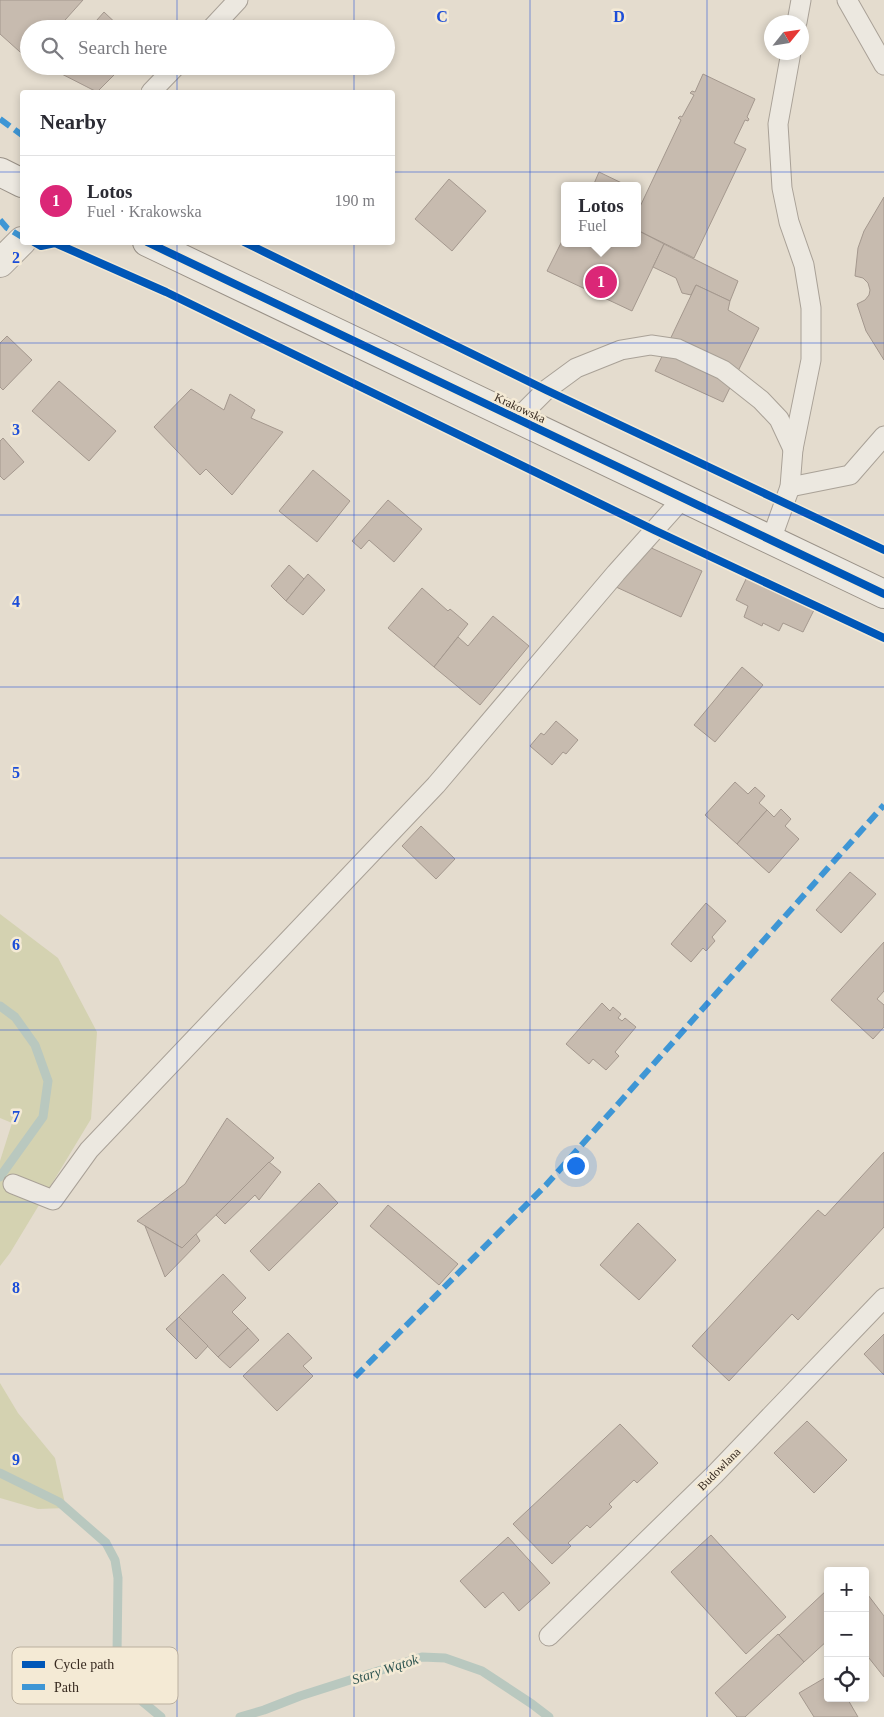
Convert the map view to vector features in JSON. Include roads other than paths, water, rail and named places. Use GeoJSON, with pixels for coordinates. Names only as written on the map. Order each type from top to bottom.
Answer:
{"type":"FeatureCollection","features":[{"type":"Feature","properties":{"kind":"street"},"geometry":{"type":"LineString","coordinates":[[0,172],[20,182]]}},
{"type":"Feature","properties":{"kind":"street"},"geometry":{"type":"LineString","coordinates":[[0,262],[20,243]]}},
{"type":"Feature","properties":{"kind":"street","name":"Krakowska"},"geometry":{"type":"LineString","coordinates":[[153,245],[884,594]]}},
{"type":"Feature","properties":{"kind":"lane"},"geometry":{"type":"LineString","coordinates":[[219,20],[238,0]]}},
{"type":"Feature","properties":{"kind":"lane"},"geometry":{"type":"LineString","coordinates":[[798,15],[801,0]]}},
{"type":"Feature","properties":{"kind":"lane"},"geometry":{"type":"LineString","coordinates":[[847,0],[884,65]]}},
{"type":"Feature","properties":{"kind":"lane"},"geometry":{"type":"LineString","coordinates":[[770,540],[790,487],[793,448],[811,360],[811,308],[804,265],[790,222],[782,188],[778,124],[790,60]]}},
{"type":"Feature","properties":{"kind":"lane"},"geometry":{"type":"LineString","coordinates":[[153,90],[167,75]]}},
{"type":"Feature","properties":{"kind":"lane"},"geometry":{"type":"LineString","coordinates":[[517,419],[546,390],[576,368],[621,350],[651,345],[678,350],[724,370],[761,400],[779,419],[793,448]]}},
{"type":"Feature","properties":{"kind":"lane"},"geometry":{"type":"LineString","coordinates":[[790,487],[850,475],[884,436]]}},
{"type":"Feature","properties":{"kind":"lane"},"geometry":{"type":"LineString","coordinates":[[13,1184],[52,1200],[89,1150],[436,785],[616,573],[683,498]]}},
{"type":"Feature","properties":{"kind":"lane","name":"Budowlana"},"geometry":{"type":"LineString","coordinates":[[549,1636],[715,1474],[884,1298]]}},
{"type":"Feature","properties":{"kind":"waterway","name":"Stary Wątok"},"geometry":{"type":"LineString","coordinates":[[0,1006],[15,1017],[35,1045],[48,1081],[43,1117],[0,1177]]}},
{"type":"Feature","properties":{"kind":"waterway","name":"Stary Wątok"},"geometry":{"type":"LineString","coordinates":[[0,1473],[59,1502],[106,1543],[115,1560],[118,1578],[117,1647]]}},
{"type":"Feature","properties":{"kind":"waterway","name":"Stary Wątok"},"geometry":{"type":"LineString","coordinates":[[240,1717],[422,1657],[445,1658],[482,1671],[549,1717]]}},
{"type":"Feature","properties":{"kind":"waterway","name":"Stary Wątok"},"geometry":{"type":"LineString","coordinates":[[145,1704],[161,1717]]}},
{"type":"Feature","properties":{"kind":"place","name":"Lotos"},"geometry":{"type":"Point","coordinates":[601,282]}}]}
